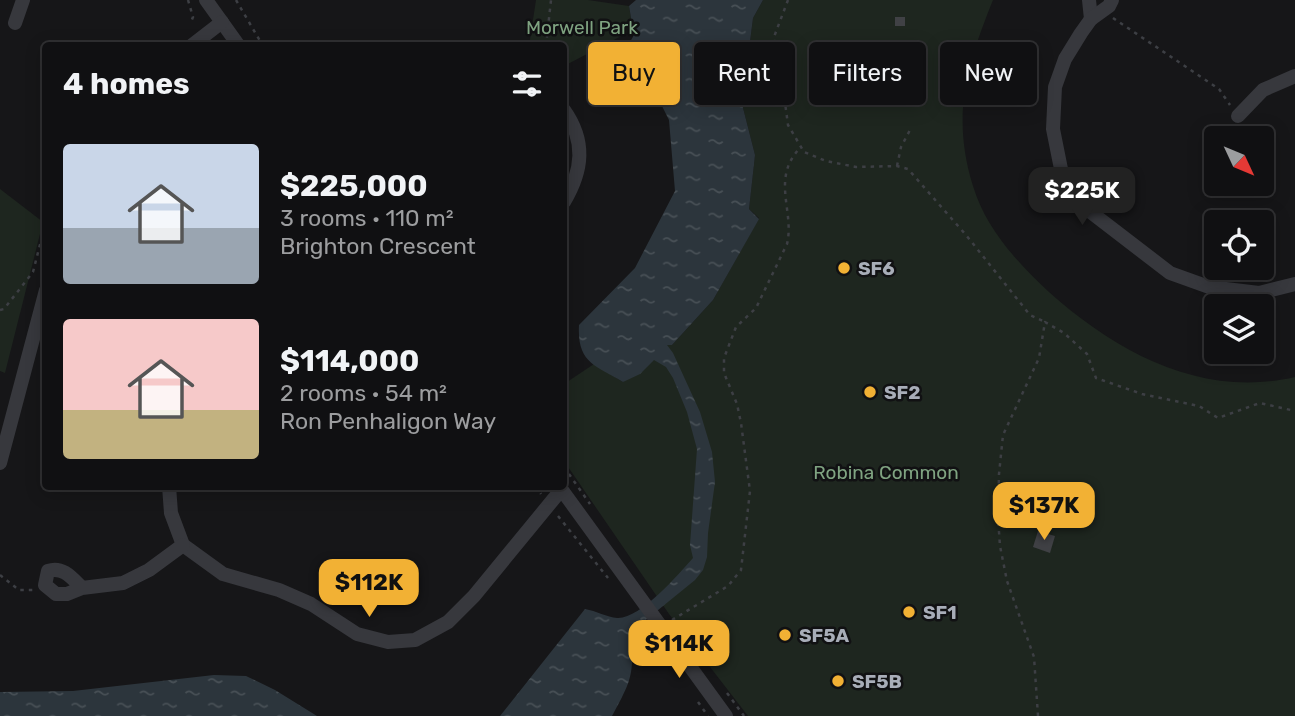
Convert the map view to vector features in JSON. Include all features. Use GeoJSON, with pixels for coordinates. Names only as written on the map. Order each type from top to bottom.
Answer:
{"type":"FeatureCollection","features":[{"type":"Feature","properties":{"kind":"street"},"geometry":{"type":"LineString","coordinates":[[15,23],[23,0]]}},
{"type":"Feature","properties":{"kind":"street"},"geometry":{"type":"LineString","coordinates":[[206,0],[236,42]]}},
{"type":"Feature","properties":{"kind":"street"},"geometry":{"type":"LineString","coordinates":[[1089,0],[1102,10],[1065,59],[1055,87],[1053,129],[1061,169],[1088,210],[1170,274],[1209,287],[1259,293],[1295,284]]}},
{"type":"Feature","properties":{"kind":"street"},"geometry":{"type":"LineString","coordinates":[[196,42],[222,22]]}},
{"type":"Feature","properties":{"kind":"street"},"geometry":{"type":"LineString","coordinates":[[1238,116],[1263,90],[1295,76]]}},
{"type":"Feature","properties":{"kind":"street"},"geometry":{"type":"LineString","coordinates":[[567,114],[572,121],[580,154],[575,183],[567,197]]}},
{"type":"Feature","properties":{"kind":"street"},"geometry":{"type":"LineString","coordinates":[[0,463],[42,305]]}},
{"type":"Feature","properties":{"kind":"street"},"geometry":{"type":"LineString","coordinates":[[169,490],[171,513],[183,545],[223,574],[279,590],[311,604],[356,634],[388,642],[415,640],[448,622],[474,596],[558,490]]}},
{"type":"Feature","properties":{"kind":"street"},"geometry":{"type":"LineString","coordinates":[[561,490],[639,596],[665,623],[726,716]]}},
{"type":"Feature","properties":{"kind":"street"},"geometry":{"type":"LineString","coordinates":[[82,588],[64,572],[55,569],[48,571],[45,577],[48,590],[56,594],[123,583],[149,570],[183,545]]}},
{"type":"Feature","properties":{"kind":"path"},"geometry":{"type":"LineString","coordinates":[[188,0],[193,17],[191,22]]}},
{"type":"Feature","properties":{"kind":"path"},"geometry":{"type":"LineString","coordinates":[[236,0],[261,42]]}},
{"type":"Feature","properties":{"kind":"path"},"geometry":{"type":"LineString","coordinates":[[546,42],[551,0]]}},
{"type":"Feature","properties":{"kind":"path"},"geometry":{"type":"LineString","coordinates":[[788,0],[774,37],[775,53],[780,65],[788,125],[804,152],[826,161],[856,167],[897,166],[908,169],[966,235],[1030,315],[1064,333],[1087,355],[1096,378],[1142,394],[1199,406],[1217,418],[1260,403],[1295,411]]}},
{"type":"Feature","properties":{"kind":"path"},"geometry":{"type":"LineString","coordinates":[[1102,10],[1219,89],[1238,116]]}},
{"type":"Feature","properties":{"kind":"path"},"geometry":{"type":"LineString","coordinates":[[897,166],[909,127]]}},
{"type":"Feature","properties":{"kind":"path"},"geometry":{"type":"LineString","coordinates":[[665,623],[728,586],[741,570],[750,491],[741,423],[737,404],[724,373],[724,358],[736,327],[757,308],[787,244],[789,235],[783,190],[789,167],[801,147]]}},
{"type":"Feature","properties":{"kind":"path"},"geometry":{"type":"LineString","coordinates":[[0,310],[11,302],[33,272],[42,237]]}},
{"type":"Feature","properties":{"kind":"path"},"geometry":{"type":"LineString","coordinates":[[1038,716],[1034,657],[1007,581],[1000,546],[999,496],[1003,435],[1039,358],[1045,322]]}},
{"type":"Feature","properties":{"kind":"path"},"geometry":{"type":"LineString","coordinates":[[539,490],[543,497]]}},
{"type":"Feature","properties":{"kind":"path"},"geometry":{"type":"LineString","coordinates":[[558,516],[613,583]]}},
{"type":"Feature","properties":{"kind":"path"},"geometry":{"type":"LineString","coordinates":[[0,575],[19,590],[48,590]]}},
{"type":"Feature","properties":{"kind":"green space","name":"Morwell Park"},"geometry":{"type":"Polygon","coordinates":[[[536,0],[588,0],[629,6],[633,30],[610,42],[588,42],[588,53],[567,64],[567,42],[530,42],[536,0]]]}},
{"type":"Feature","properties":{"kind":"green space","name":"Robina Common"},"geometry":{"type":"Polygon","coordinates":[[[763,0],[993,0],[977,42],[940,42],[940,105],[964,105],[963,136],[973,186],[994,231],[1014,257],[1075,314],[1132,351],[1162,365],[1194,376],[1227,381],[1260,382],[1295,377],[1295,716],[748,716],[669,614],[567,465],[567,382],[594,364],[623,382],[666,345],[672,345],[713,300],[759,218],[749,209],[755,155],[742,105],[795,105],[795,42],[750,42],[753,18],[763,0]]]}},
{"type":"Feature","properties":{"kind":"green space"},"geometry":{"type":"Polygon","coordinates":[[[0,189],[42,221],[42,226],[5,373],[0,371],[0,189]]]}},
{"type":"Feature","properties":{"kind":"water"},"geometry":{"type":"Polygon","coordinates":[[[636,0],[763,0],[753,18],[750,42],[694,42],[694,105],[742,105],[755,155],[749,209],[759,219],[713,300],[672,345],[667,345],[700,412],[712,452],[715,482],[707,557],[703,570],[695,580],[631,632],[630,676],[612,716],[500,716],[585,609],[617,618],[626,617],[658,595],[693,558],[690,545],[697,449],[687,412],[673,378],[666,367],[654,360],[640,374],[623,382],[590,361],[581,348],[579,338],[579,325],[635,268],[675,191],[669,120],[662,105],[680,105],[680,42],[630,42],[634,35],[629,6],[636,0]]]}},
{"type":"Feature","properties":{"kind":"water"},"geometry":{"type":"Polygon","coordinates":[[[214,675],[246,676],[317,716],[0,716],[0,692],[73,691],[214,675]]]}},
{"type":"Feature","properties":{"kind":"building"},"geometry":{"type":"Polygon","coordinates":[[[895,17],[905,17],[905,26],[895,26],[895,17]]]}},
{"type":"Feature","properties":{"kind":"building"},"geometry":{"type":"Polygon","coordinates":[[[1038,531],[1055,536],[1050,553],[1033,547],[1038,531]]]}},
{"type":"Feature","properties":{"kind":"place","name":"SF6"},"geometry":{"type":"Point","coordinates":[844,268]}},
{"type":"Feature","properties":{"kind":"place","name":"SF2"},"geometry":{"type":"Point","coordinates":[870,392]}},
{"type":"Feature","properties":{"kind":"place","name":"SF1"},"geometry":{"type":"Point","coordinates":[909,612]}},
{"type":"Feature","properties":{"kind":"place","name":"SF5A"},"geometry":{"type":"Point","coordinates":[785,635]}},
{"type":"Feature","properties":{"kind":"place","name":"SF5B"},"geometry":{"type":"Point","coordinates":[838,681]}}]}
